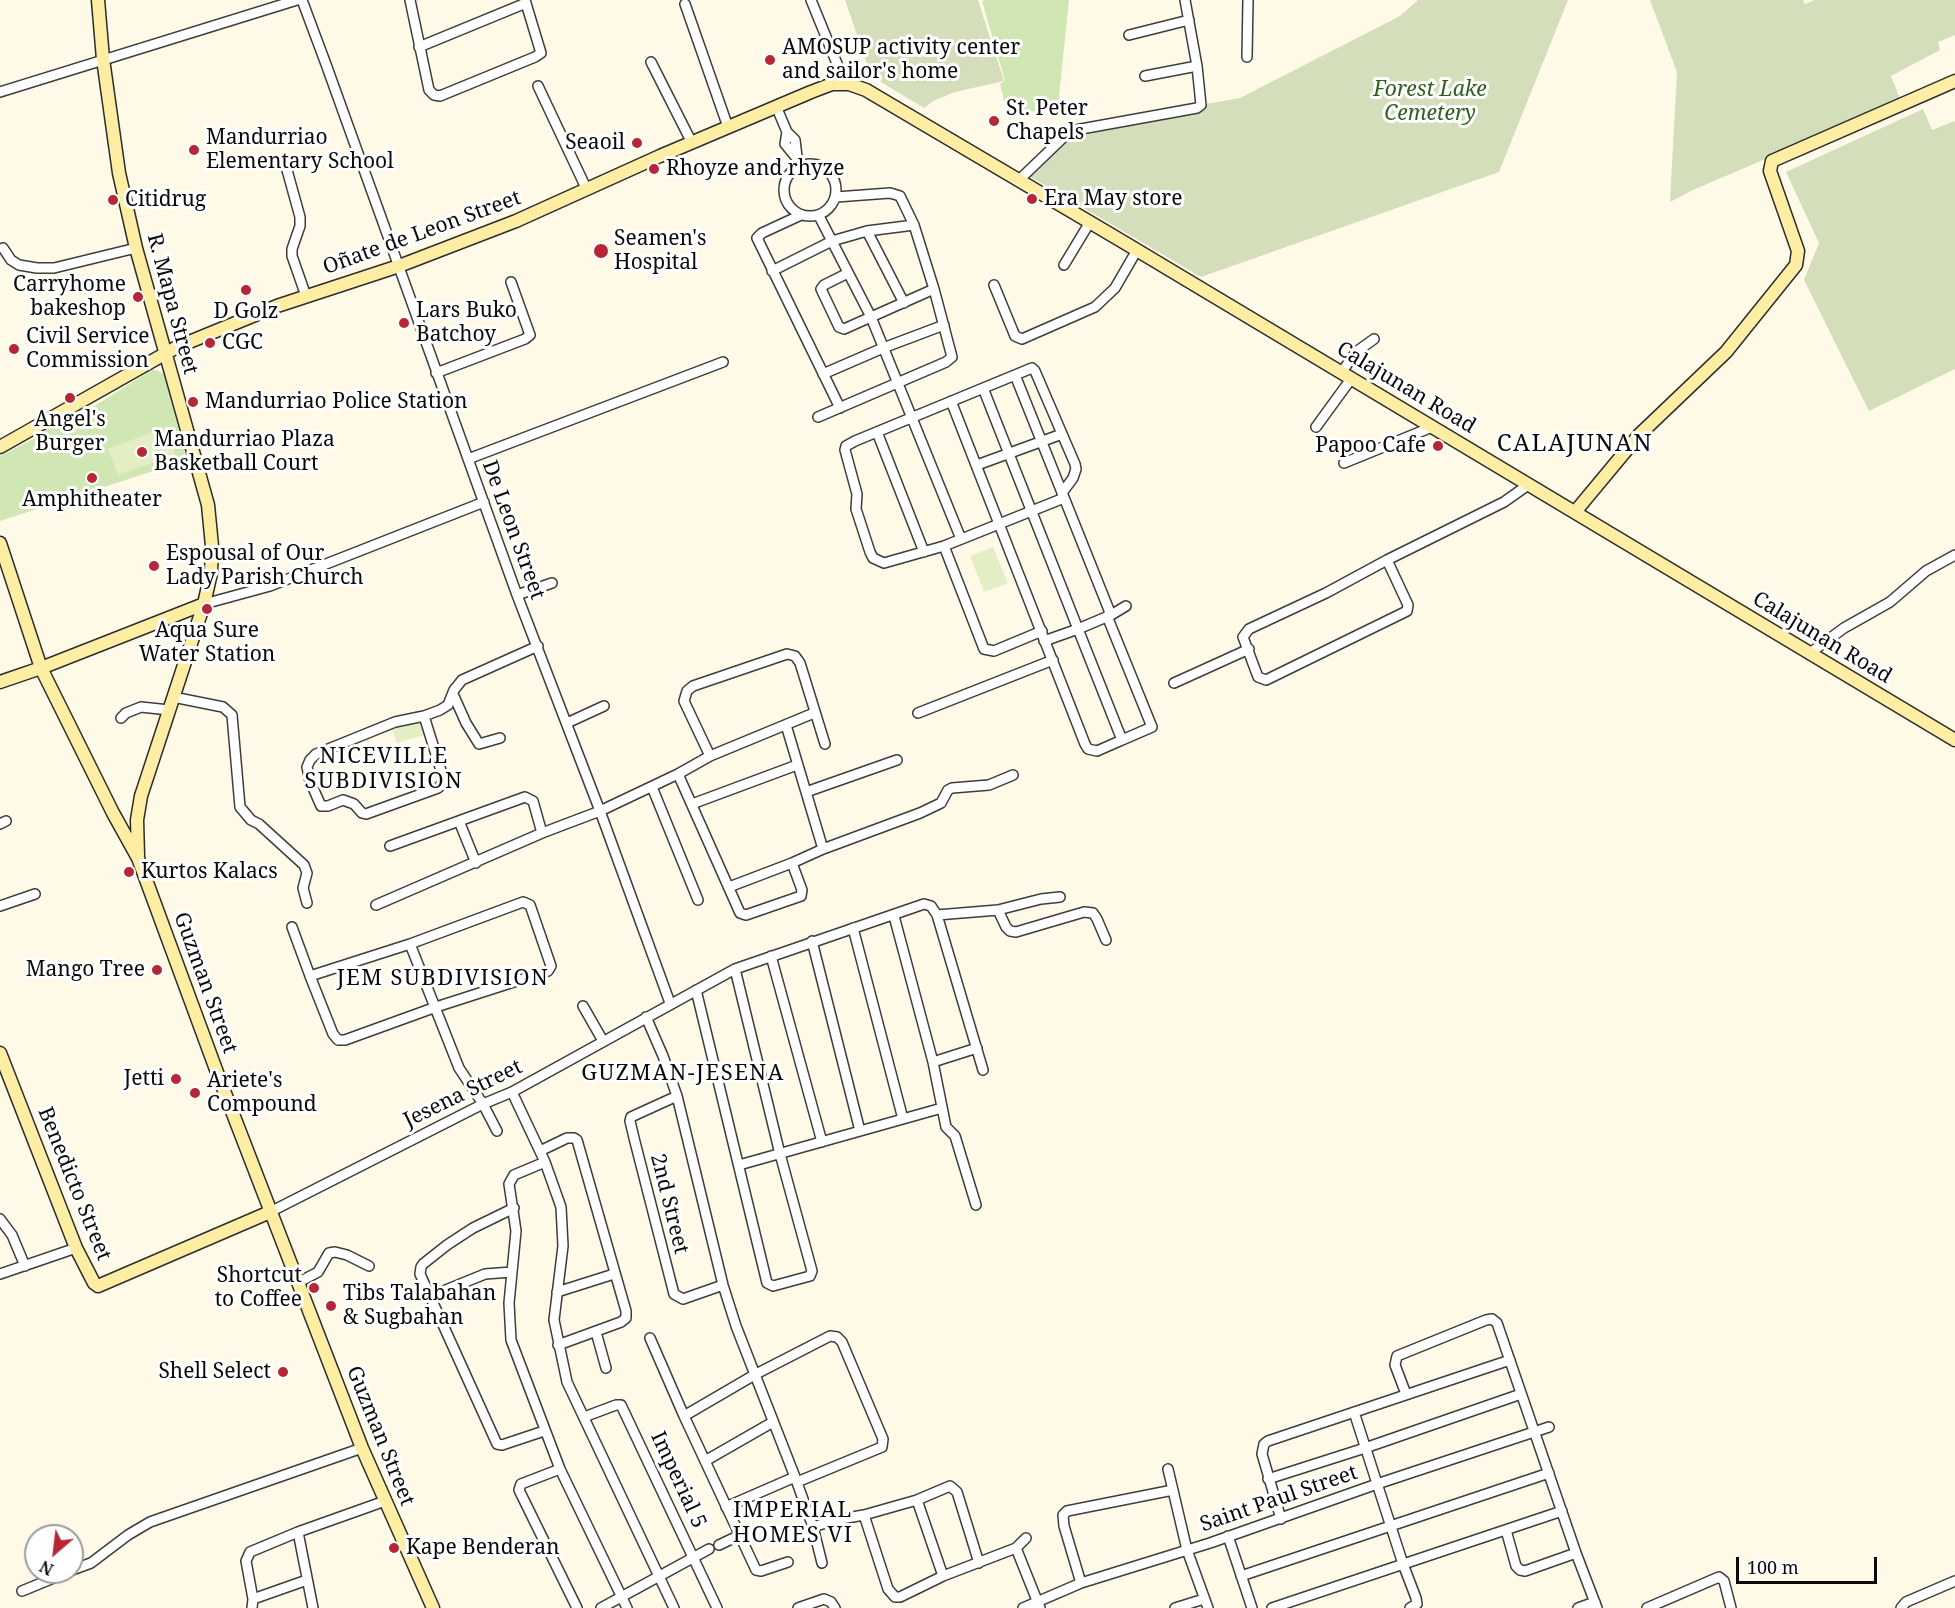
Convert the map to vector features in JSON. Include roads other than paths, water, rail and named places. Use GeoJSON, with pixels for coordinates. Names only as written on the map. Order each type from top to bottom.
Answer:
{"type":"FeatureCollection","features":[{"type":"Feature","properties":{"kind":"main road","name":"R. Mapa Street"},"geometry":{"type":"LineString","coordinates":[[98,0],[103,58],[119,173],[136,248],[207,505],[212,546],[211,573],[204,604],[141,796],[137,820],[138,858]]}},
{"type":"Feature","properties":{"kind":"main road"},"geometry":{"type":"LineString","coordinates":[[1575,512],[1631,443],[1726,351],[1796,265],[1798,251],[1770,171],[1772,160],[1955,81]]}},
{"type":"Feature","properties":{"kind":"main road","name":"Oñate de Leon Street"},"geometry":{"type":"LineString","coordinates":[[0,447],[165,352],[306,296],[399,266],[516,221],[776,106],[832,84],[843,84],[866,90]]}},
{"type":"Feature","properties":{"kind":"main road","name":"Calajunan Road"},"geometry":{"type":"LineString","coordinates":[[866,90],[1955,740]]}},
{"type":"Feature","properties":{"kind":"main road","name":"Guzman Street"},"geometry":{"type":"LineString","coordinates":[[0,543],[41,668],[113,813],[138,858],[270,1212],[362,1448],[433,1608]]}},
{"type":"Feature","properties":{"kind":"main road"},"geometry":{"type":"LineString","coordinates":[[0,682],[204,604]]}},
{"type":"Feature","properties":{"kind":"main road","name":"Benedicto Street"},"geometry":{"type":"LineString","coordinates":[[0,1053],[76,1248],[94,1283],[98,1286],[270,1212]]}},
{"type":"Feature","properties":{"kind":"street"},"geometry":{"type":"LineString","coordinates":[[0,92],[103,58],[297,0]]}},
{"type":"Feature","properties":{"kind":"street","name":"De Leon Street"},"geometry":{"type":"LineString","coordinates":[[302,0],[517,595],[567,723],[670,1003]]}},
{"type":"Feature","properties":{"kind":"street"},"geometry":{"type":"LineString","coordinates":[[410,0],[419,47],[429,90],[434,95],[440,96],[541,53],[526,2],[419,47]]}},
{"type":"Feature","properties":{"kind":"street"},"geometry":{"type":"LineString","coordinates":[[811,0],[840,71],[843,84]]}},
{"type":"Feature","properties":{"kind":"street"},"geometry":{"type":"LineString","coordinates":[[1019,180],[1070,130],[1200,107],[1202,103],[1197,66],[1185,0]]}},
{"type":"Feature","properties":{"kind":"street"},"geometry":{"type":"LineString","coordinates":[[1247,57],[1248,0]]}},
{"type":"Feature","properties":{"kind":"street"},"geometry":{"type":"LineString","coordinates":[[685,4],[728,127]]}},
{"type":"Feature","properties":{"kind":"street"},"geometry":{"type":"LineString","coordinates":[[1129,35],[1189,20]]}},
{"type":"Feature","properties":{"kind":"street"},"geometry":{"type":"LineString","coordinates":[[651,62],[692,143]]}},
{"type":"Feature","properties":{"kind":"street"},"geometry":{"type":"LineString","coordinates":[[1145,76],[1197,66]]}},
{"type":"Feature","properties":{"kind":"street"},"geometry":{"type":"LineString","coordinates":[[538,86],[587,190]]}},
{"type":"Feature","properties":{"kind":"street"},"geometry":{"type":"LineString","coordinates":[[776,106],[787,132],[785,144],[788,150],[799,161],[826,169],[835,182],[836,197],[832,205],[819,216],[801,215],[793,211],[787,203],[784,185],[799,161]]}},
{"type":"Feature","properties":{"kind":"street"},"geometry":{"type":"LineString","coordinates":[[287,170],[300,217],[300,226],[292,249],[292,256],[306,296]]}},
{"type":"Feature","properties":{"kind":"street"},"geometry":{"type":"LineString","coordinates":[[818,417],[951,359],[952,352],[914,225],[904,203],[896,193],[836,197]]}},
{"type":"Feature","properties":{"kind":"street"},"geometry":{"type":"LineString","coordinates":[[801,215],[758,235],[758,240],[840,408]]}},
{"type":"Feature","properties":{"kind":"street"},"geometry":{"type":"LineString","coordinates":[[819,216],[871,317],[961,539]]}},
{"type":"Feature","properties":{"kind":"street"},"geometry":{"type":"LineString","coordinates":[[1064,265],[1090,222]]}},
{"type":"Feature","properties":{"kind":"street"},"geometry":{"type":"LineString","coordinates":[[772,271],[832,241],[867,231],[914,225]]}},
{"type":"Feature","properties":{"kind":"street"},"geometry":{"type":"LineString","coordinates":[[867,231],[904,303]]}},
{"type":"Feature","properties":{"kind":"street"},"geometry":{"type":"LineString","coordinates":[[3,248],[11,260],[19,265],[54,268],[136,248]]}},
{"type":"Feature","properties":{"kind":"street"},"geometry":{"type":"LineString","coordinates":[[994,285],[1015,336],[1022,339],[1095,307],[1115,288],[1137,250]]}},
{"type":"Feature","properties":{"kind":"street"},"geometry":{"type":"LineString","coordinates":[[848,273],[824,285],[821,289],[839,327],[844,329],[934,290]]}},
{"type":"Feature","properties":{"kind":"street"},"geometry":{"type":"LineString","coordinates":[[436,373],[525,339],[530,335],[511,282]]}},
{"type":"Feature","properties":{"kind":"street"},"geometry":{"type":"LineString","coordinates":[[823,374],[944,325]]}},
{"type":"Feature","properties":{"kind":"street"},"geometry":{"type":"LineString","coordinates":[[1316,427],[1361,347],[1374,339]]}},
{"type":"Feature","properties":{"kind":"street"},"geometry":{"type":"LineString","coordinates":[[468,459],[723,362]]}},
{"type":"Feature","properties":{"kind":"street"},"geometry":{"type":"LineString","coordinates":[[1032,368],[1076,469],[1074,478],[1063,495],[1000,525],[944,546],[884,563],[873,558],[856,509],[857,494],[845,450],[850,444],[983,388],[1032,368]]}},
{"type":"Feature","properties":{"kind":"street"},"geometry":{"type":"LineString","coordinates":[[951,401],[1088,749],[1096,751],[1152,727],[1015,375]]}},
{"type":"Feature","properties":{"kind":"street"},"geometry":{"type":"LineString","coordinates":[[983,388],[1122,740]]}},
{"type":"Feature","properties":{"kind":"street"},"geometry":{"type":"LineString","coordinates":[[1344,463],[1432,427]]}},
{"type":"Feature","properties":{"kind":"street"},"geometry":{"type":"LineString","coordinates":[[877,432],[924,552]]}},
{"type":"Feature","properties":{"kind":"street"},"geometry":{"type":"LineString","coordinates":[[977,465],[1062,434]]}},
{"type":"Feature","properties":{"kind":"street"},"geometry":{"type":"LineString","coordinates":[[1387,560],[1408,605],[1407,611],[1266,680],[1258,676],[1243,637],[1249,629],[1387,560],[1504,502],[1528,484]]}},
{"type":"Feature","properties":{"kind":"street"},"geometry":{"type":"LineString","coordinates":[[204,604],[280,582],[484,502]]}},
{"type":"Feature","properties":{"kind":"street"},"geometry":{"type":"LineString","coordinates":[[944,546],[984,649],[994,651],[1043,636],[1078,629],[1126,606]]}},
{"type":"Feature","properties":{"kind":"street"},"geometry":{"type":"LineString","coordinates":[[1810,653],[1844,628],[1890,602],[1926,571],[1955,555]]}},
{"type":"Feature","properties":{"kind":"street"},"geometry":{"type":"LineString","coordinates":[[517,595],[552,583]]}},
{"type":"Feature","properties":{"kind":"street"},"geometry":{"type":"LineString","coordinates":[[424,716],[443,777],[443,783],[438,788],[366,814],[349,801],[344,800],[321,806],[307,767],[316,754],[395,722],[424,716],[448,705],[457,684],[462,680],[538,646]]}},
{"type":"Feature","properties":{"kind":"street"},"geometry":{"type":"LineString","coordinates":[[1174,683],[1249,649]]}},
{"type":"Feature","properties":{"kind":"street"},"geometry":{"type":"LineString","coordinates":[[710,756],[684,701],[687,690],[787,654],[795,656],[800,663],[825,744]]}},
{"type":"Feature","properties":{"kind":"street"},"geometry":{"type":"LineString","coordinates":[[918,713],[1053,660]]}},
{"type":"Feature","properties":{"kind":"street"},"geometry":{"type":"LineString","coordinates":[[453,694],[466,723],[479,744],[500,738]]}},
{"type":"Feature","properties":{"kind":"street"},"geometry":{"type":"LineString","coordinates":[[173,697],[222,707],[232,715],[240,807],[251,820],[259,824],[304,865],[307,873],[303,888],[307,903]]}},
{"type":"Feature","properties":{"kind":"street"},"geometry":{"type":"LineString","coordinates":[[567,723],[604,706]]}},
{"type":"Feature","properties":{"kind":"street"},"geometry":{"type":"LineString","coordinates":[[122,718],[126,713],[141,707],[169,710]]}},
{"type":"Feature","properties":{"kind":"street"},"geometry":{"type":"LineString","coordinates":[[376,905],[600,811],[710,756],[814,713]]}},
{"type":"Feature","properties":{"kind":"street"},"geometry":{"type":"LineString","coordinates":[[786,725],[823,849]]}},
{"type":"Feature","properties":{"kind":"street"},"geometry":{"type":"LineString","coordinates":[[806,792],[897,760]]}},
{"type":"Feature","properties":{"kind":"street"},"geometry":{"type":"LineString","coordinates":[[692,804],[797,765]]}},
{"type":"Feature","properties":{"kind":"street"},"geometry":{"type":"LineString","coordinates":[[678,774],[738,911],[742,915],[801,896],[802,890],[792,863]]}},
{"type":"Feature","properties":{"kind":"street"},"geometry":{"type":"LineString","coordinates":[[729,887],[938,804],[952,788],[989,785],[1013,775]]}},
{"type":"Feature","properties":{"kind":"street"},"geometry":{"type":"LineString","coordinates":[[652,787],[698,900]]}},
{"type":"Feature","properties":{"kind":"street"},"geometry":{"type":"LineString","coordinates":[[390,846],[528,797],[532,801],[543,833]]}},
{"type":"Feature","properties":{"kind":"street"},"geometry":{"type":"LineString","coordinates":[[459,820],[476,863]]}},
{"type":"Feature","properties":{"kind":"street"},"geometry":{"type":"LineString","coordinates":[[0,906],[35,894]]}},
{"type":"Feature","properties":{"kind":"street"},"geometry":{"type":"LineString","coordinates":[[983,1070],[937,915],[998,910],[1041,899],[1060,897]]}},
{"type":"Feature","properties":{"kind":"street"},"geometry":{"type":"LineString","coordinates":[[292,927],[310,976],[333,1034],[338,1040],[345,1040],[550,969],[530,905],[523,902],[410,944],[310,976]]}},
{"type":"Feature","properties":{"kind":"street","name":"Jesena Street"},"geometry":{"type":"LineString","coordinates":[[270,1212],[483,1104],[512,1092],[735,969],[924,904],[932,906],[937,915]]}},
{"type":"Feature","properties":{"kind":"street"},"geometry":{"type":"LineString","coordinates":[[998,910],[1005,927],[1016,932],[1084,912],[1093,913],[1106,939]]}},
{"type":"Feature","properties":{"kind":"street"},"geometry":{"type":"LineString","coordinates":[[894,916],[933,1062],[946,1127],[954,1136],[976,1205]]}},
{"type":"Feature","properties":{"kind":"street"},"geometry":{"type":"LineString","coordinates":[[853,928],[903,1119]]}},
{"type":"Feature","properties":{"kind":"street"},"geometry":{"type":"LineString","coordinates":[[812,941],[860,1131]]}},
{"type":"Feature","properties":{"kind":"street"},"geometry":{"type":"LineString","coordinates":[[410,944],[459,1068],[483,1104],[496,1131]]}},
{"type":"Feature","properties":{"kind":"street"},"geometry":{"type":"LineString","coordinates":[[771,956],[822,1142]]}},
{"type":"Feature","properties":{"kind":"street"},"geometry":{"type":"LineString","coordinates":[[696,990],[767,1283],[773,1286],[810,1276],[812,1271],[780,1154],[735,969]]}},
{"type":"Feature","properties":{"kind":"street"},"geometry":{"type":"LineString","coordinates":[[583,1006],[603,1041]]}},
{"type":"Feature","properties":{"kind":"street"},"geometry":{"type":"LineString","coordinates":[[646,1017],[677,1096],[723,1285],[736,1326],[796,1479],[813,1527],[822,1563]]}},
{"type":"Feature","properties":{"kind":"street"},"geometry":{"type":"LineString","coordinates":[[933,1062],[977,1048]]}},
{"type":"Feature","properties":{"kind":"street"},"geometry":{"type":"LineString","coordinates":[[512,1092],[545,1162],[561,1207],[563,1246],[554,1320],[567,1382],[674,1608]]}},
{"type":"Feature","properties":{"kind":"street","name":"2nd Street"},"geometry":{"type":"LineString","coordinates":[[677,1096],[631,1117],[634,1138],[674,1294],[683,1299],[723,1285]]}},
{"type":"Feature","properties":{"kind":"street"},"geometry":{"type":"LineString","coordinates":[[740,1165],[942,1108]]}},
{"type":"Feature","properties":{"kind":"street"},"geometry":{"type":"LineString","coordinates":[[540,1151],[567,1138],[577,1140],[626,1311],[626,1318],[621,1322],[558,1345]]}},
{"type":"Feature","properties":{"kind":"street"},"geometry":{"type":"LineString","coordinates":[[545,1162],[512,1177],[509,1184],[516,1230],[509,1303],[511,1340],[560,1469],[627,1608]]}},
{"type":"Feature","properties":{"kind":"street"},"geometry":{"type":"LineString","coordinates":[[514,1208],[473,1228],[423,1264],[420,1274],[497,1444],[502,1445],[544,1431]]}},
{"type":"Feature","properties":{"kind":"street"},"geometry":{"type":"LineString","coordinates":[[0,1219],[12,1235],[25,1266]]}},
{"type":"Feature","properties":{"kind":"street"},"geometry":{"type":"LineString","coordinates":[[0,1274],[76,1248]]}},
{"type":"Feature","properties":{"kind":"street"},"geometry":{"type":"LineString","coordinates":[[299,1282],[318,1272],[329,1253],[347,1255],[369,1266]]}},
{"type":"Feature","properties":{"kind":"street"},"geometry":{"type":"LineString","coordinates":[[431,1296],[485,1274],[512,1272]]}},
{"type":"Feature","properties":{"kind":"street"},"geometry":{"type":"LineString","coordinates":[[557,1292],[614,1274]]}},
{"type":"Feature","properties":{"kind":"street"},"geometry":{"type":"LineString","coordinates":[[1406,1395],[1395,1365],[1397,1356],[1486,1320],[1492,1319],[1497,1323],[1596,1605],[1578,1608]]}},
{"type":"Feature","properties":{"kind":"street"},"geometry":{"type":"LineString","coordinates":[[596,1332],[606,1368]]}},
{"type":"Feature","properties":{"kind":"street"},"geometry":{"type":"LineString","coordinates":[[684,1416],[756,1374],[830,1336],[837,1337],[842,1342],[883,1439],[882,1447],[726,1507]]}},
{"type":"Feature","properties":{"kind":"street"},"geometry":{"type":"LineString","coordinates":[[650,1338],[726,1507],[758,1571],[788,1562]]}},
{"type":"Feature","properties":{"kind":"street"},"geometry":{"type":"LineString","coordinates":[[1281,1519],[1262,1454],[1264,1444],[1510,1360]]}},
{"type":"Feature","properties":{"kind":"street"},"geometry":{"type":"LineString","coordinates":[[1268,1479],[1521,1394]]}},
{"type":"Feature","properties":{"kind":"street","name":"Imperial 5"},"geometry":{"type":"LineString","coordinates":[[584,1417],[621,1405],[717,1608]]}},
{"type":"Feature","properties":{"kind":"street"},"geometry":{"type":"LineString","coordinates":[[1354,1412],[1417,1602],[1410,1608]]}},
{"type":"Feature","properties":{"kind":"street"},"geometry":{"type":"LineString","coordinates":[[705,1461],[772,1422]]}},
{"type":"Feature","properties":{"kind":"street","name":"Saint Paul Street"},"geometry":{"type":"LineString","coordinates":[[1023,1608],[1039,1604],[1082,1583],[1281,1519],[1377,1484],[1549,1427]]}},
{"type":"Feature","properties":{"kind":"street"},"geometry":{"type":"LineString","coordinates":[[84,1566],[150,1521],[362,1448]]}},
{"type":"Feature","properties":{"kind":"street"},"geometry":{"type":"LineString","coordinates":[[560,1469],[521,1484],[519,1490],[577,1608]]}},
{"type":"Feature","properties":{"kind":"street"},"geometry":{"type":"LineString","coordinates":[[1168,1469],[1186,1550],[1206,1603],[1175,1608]]}},
{"type":"Feature","properties":{"kind":"street"},"geometry":{"type":"LineString","coordinates":[[1241,1576],[1549,1473]]}},
{"type":"Feature","properties":{"kind":"street"},"geometry":{"type":"LineString","coordinates":[[813,1527],[917,1500],[947,1486],[956,1489],[979,1563]]}},
{"type":"Feature","properties":{"kind":"street"},"geometry":{"type":"LineString","coordinates":[[1082,1583],[1062,1518],[1066,1511],[1173,1490]]}},
{"type":"Feature","properties":{"kind":"street"},"geometry":{"type":"LineString","coordinates":[[917,1500],[943,1576]]}},
{"type":"Feature","properties":{"kind":"street"},"geometry":{"type":"LineString","coordinates":[[307,1580],[252,1603],[246,1561],[248,1555],[254,1549],[385,1501]]}},
{"type":"Feature","properties":{"kind":"street"},"geometry":{"type":"LineString","coordinates":[[1272,1608],[1562,1511]]}},
{"type":"Feature","properties":{"kind":"street"},"geometry":{"type":"LineString","coordinates":[[864,1515],[892,1596],[900,1597],[943,1576],[1016,1548],[1026,1538]]}},
{"type":"Feature","properties":{"kind":"street"},"geometry":{"type":"LineString","coordinates":[[1506,1530],[1516,1566],[1520,1570],[1525,1571],[1576,1553]]}},
{"type":"Feature","properties":{"kind":"street"},"geometry":{"type":"LineString","coordinates":[[298,1532],[314,1608]]}},
{"type":"Feature","properties":{"kind":"street"},"geometry":{"type":"LineString","coordinates":[[601,1608],[694,1557],[740,1535]]}},
{"type":"Feature","properties":{"kind":"street"},"geometry":{"type":"LineString","coordinates":[[1228,1536],[1252,1608]]}},
{"type":"Feature","properties":{"kind":"street"},"geometry":{"type":"LineString","coordinates":[[1016,1548],[1039,1604]]}},
{"type":"Feature","properties":{"kind":"street"},"geometry":{"type":"LineString","coordinates":[[1647,1608],[1719,1576],[1724,1581],[1731,1608]]}},
{"type":"Feature","properties":{"kind":"street"},"geometry":{"type":"LineString","coordinates":[[1901,1608],[1906,1602],[1955,1581]]}},
{"type":"Feature","properties":{"kind":"street"},"geometry":{"type":"LineString","coordinates":[[22,1591],[39,1584]]}},
{"type":"Feature","properties":{"kind":"street"},"geometry":{"type":"LineString","coordinates":[[798,1608],[824,1599],[831,1602],[835,1608]]}},
{"type":"Feature","properties":{"kind":"place","name":"AMOSUP activity center and sailor's home"},"geometry":{"type":"Point","coordinates":[770,60]}},
{"type":"Feature","properties":{"kind":"place","name":"St. Peter Chapels"},"geometry":{"type":"Point","coordinates":[994,121]}},
{"type":"Feature","properties":{"kind":"place","name":"Seaoil"},"geometry":{"type":"Point","coordinates":[637,143]}},
{"type":"Feature","properties":{"kind":"place","name":"Mandurriao Elementary School"},"geometry":{"type":"Point","coordinates":[194,150]}},
{"type":"Feature","properties":{"kind":"place","name":"Rhoyze and rhyze"},"geometry":{"type":"Point","coordinates":[654,169]}},
{"type":"Feature","properties":{"kind":"place","name":"Era May store"},"geometry":{"type":"Point","coordinates":[1032,199]}},
{"type":"Feature","properties":{"kind":"place","name":"Citidrug"},"geometry":{"type":"Point","coordinates":[113,200]}},
{"type":"Feature","properties":{"kind":"place","name":"Seamen's Hospital"},"geometry":{"type":"Point","coordinates":[601,251]}},
{"type":"Feature","properties":{"kind":"place","name":"D Golz"},"geometry":{"type":"Point","coordinates":[246,290]}},
{"type":"Feature","properties":{"kind":"place","name":"Carryhome bakeshop"},"geometry":{"type":"Point","coordinates":[138,297]}},
{"type":"Feature","properties":{"kind":"place","name":"Lars Buko Batchoy"},"geometry":{"type":"Point","coordinates":[404,323]}},
{"type":"Feature","properties":{"kind":"place","name":"CGC"},"geometry":{"type":"Point","coordinates":[210,343]}},
{"type":"Feature","properties":{"kind":"place","name":"Civil Service Commission"},"geometry":{"type":"Point","coordinates":[14,349]}},
{"type":"Feature","properties":{"kind":"place","name":"Angel's Burger"},"geometry":{"type":"Point","coordinates":[70,398]}},
{"type":"Feature","properties":{"kind":"place","name":"Mandurriao Police Station"},"geometry":{"type":"Point","coordinates":[193,402]}},
{"type":"Feature","properties":{"kind":"place","name":"Papoo Cafe"},"geometry":{"type":"Point","coordinates":[1438,446]}},
{"type":"Feature","properties":{"kind":"place","name":"Mandurriao Plaza Basketball Court"},"geometry":{"type":"Point","coordinates":[142,452]}},
{"type":"Feature","properties":{"kind":"place","name":"Amphitheater"},"geometry":{"type":"Point","coordinates":[92,478]}},
{"type":"Feature","properties":{"kind":"place","name":"Espousal of Our Lady Parish Church"},"geometry":{"type":"Point","coordinates":[154,566]}},
{"type":"Feature","properties":{"kind":"place","name":"Aqua Sure Water Station"},"geometry":{"type":"Point","coordinates":[207,609]}},
{"type":"Feature","properties":{"kind":"place","name":"Kurtos Kalacs"},"geometry":{"type":"Point","coordinates":[129,872]}},
{"type":"Feature","properties":{"kind":"place","name":"Mango Tree"},"geometry":{"type":"Point","coordinates":[157,970]}},
{"type":"Feature","properties":{"kind":"place","name":"Jetti"},"geometry":{"type":"Point","coordinates":[176,1079]}},
{"type":"Feature","properties":{"kind":"place","name":"Ariete's Compound"},"geometry":{"type":"Point","coordinates":[195,1093]}},
{"type":"Feature","properties":{"kind":"place","name":"Shortcut to Coffee"},"geometry":{"type":"Point","coordinates":[314,1288]}},
{"type":"Feature","properties":{"kind":"place","name":"Tibs Talabahan & Sugbahan"},"geometry":{"type":"Point","coordinates":[331,1306]}},
{"type":"Feature","properties":{"kind":"place","name":"Shell Select"},"geometry":{"type":"Point","coordinates":[283,1372]}},
{"type":"Feature","properties":{"kind":"place","name":"Kape Benderan"},"geometry":{"type":"Point","coordinates":[394,1548]}},
{"type":"Feature","properties":{"kind":"district","name":"CALAJUNAN"},"geometry":{"type":"Point","coordinates":[1575,444]}},
{"type":"Feature","properties":{"kind":"district","name":"NICEVILLE SUBDIVISION"},"geometry":{"type":"Point","coordinates":[384,770]}},
{"type":"Feature","properties":{"kind":"district","name":"JEM SUBDIVISION"},"geometry":{"type":"Point","coordinates":[443,979]}},
{"type":"Feature","properties":{"kind":"district","name":"GUZMAN-JESENA"},"geometry":{"type":"Point","coordinates":[683,1074]}},
{"type":"Feature","properties":{"kind":"district","name":"IMPERIAL HOMES VI"},"geometry":{"type":"Point","coordinates":[793,1524]}},
{"type":"Feature","properties":{"kind":"park label","name":"Forest Lake Cemetery"},"geometry":{"type":"Point","coordinates":[1430,102]}}]}
